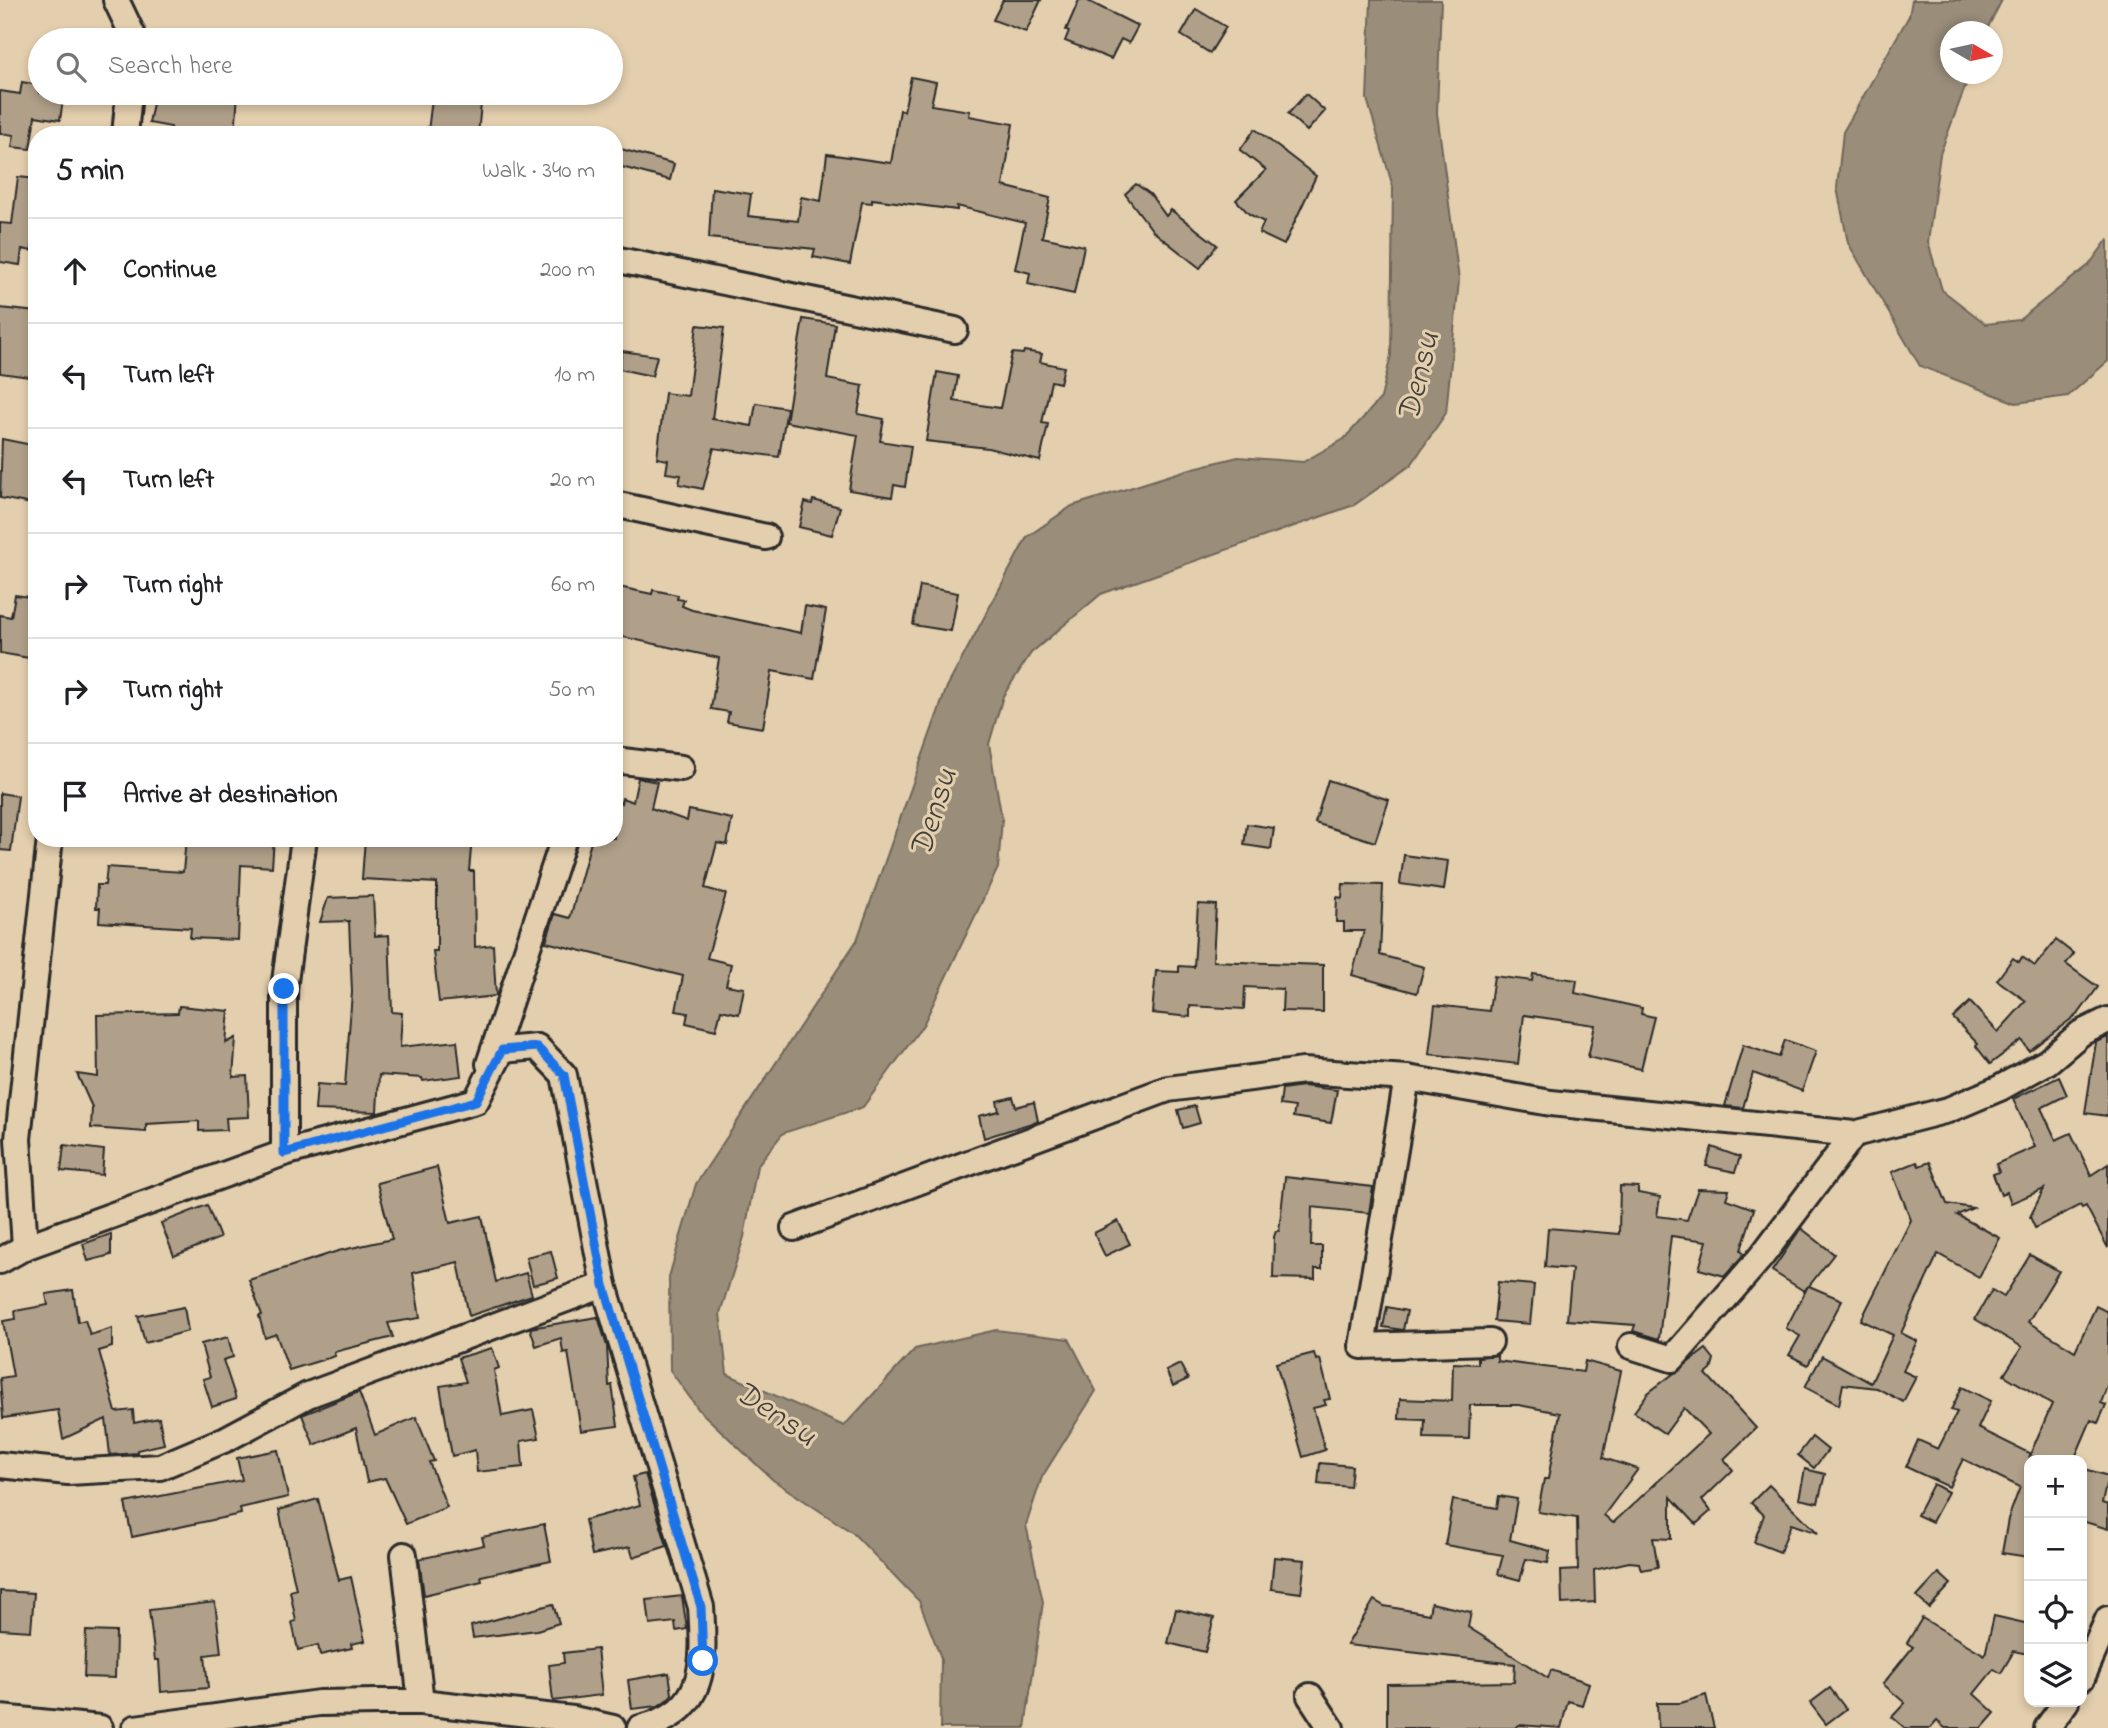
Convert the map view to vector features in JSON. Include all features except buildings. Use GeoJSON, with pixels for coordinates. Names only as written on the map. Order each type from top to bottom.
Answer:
{"type":"FeatureCollection","features":[{"type":"Feature","properties":{"kind":"street"},"geometry":{"type":"LineString","coordinates":[[116,0],[129,28]]}},
{"type":"Feature","properties":{"kind":"street"},"geometry":{"type":"LineString","coordinates":[[126,126],[128,105]]}},
{"type":"Feature","properties":{"kind":"street"},"geometry":{"type":"LineString","coordinates":[[623,261],[955,330]]}},
{"type":"Feature","properties":{"kind":"street"},"geometry":{"type":"LineString","coordinates":[[623,506],[766,537]]}},
{"type":"Feature","properties":{"kind":"street"},"geometry":{"type":"LineString","coordinates":[[623,761],[681,768]]}},
{"type":"Feature","properties":{"kind":"street"},"geometry":{"type":"LineString","coordinates":[[25,1247],[18,1139],[49,847]]}},
{"type":"Feature","properties":{"kind":"street"},"geometry":{"type":"LineString","coordinates":[[284,1153],[284,989],[303,847]]}},
{"type":"Feature","properties":{"kind":"street"},"geometry":{"type":"LineString","coordinates":[[476,1101],[561,847]]}},
{"type":"Feature","properties":{"kind":"street"},"geometry":{"type":"LineString","coordinates":[[794,1228],[1168,1089],[1303,1071],[1407,1077],[1551,1102],[1854,1134],[1948,1110],[2000,1088],[2047,1062],[2081,1033],[2108,1020]]}},
{"type":"Feature","properties":{"kind":"street"},"geometry":{"type":"LineString","coordinates":[[0,1261],[25,1247],[284,1153],[476,1101],[502,1050],[537,1047],[564,1075],[604,1285],[701,1607],[703,1661],[696,1685],[682,1710],[640,1728]]}},
{"type":"Feature","properties":{"kind":"street"},"geometry":{"type":"LineString","coordinates":[[1407,1077],[1362,1346],[1490,1342]]}},
{"type":"Feature","properties":{"kind":"street"},"geometry":{"type":"LineString","coordinates":[[1632,1346],[1672,1359],[1761,1257],[1854,1134]]}},
{"type":"Feature","properties":{"kind":"street"},"geometry":{"type":"LineString","coordinates":[[0,1465],[68,1472],[160,1467],[226,1439],[308,1395],[604,1285]]}},
{"type":"Feature","properties":{"kind":"street"},"geometry":{"type":"LineString","coordinates":[[404,1555],[421,1702]]}},
{"type":"Feature","properties":{"kind":"street"},"geometry":{"type":"LineString","coordinates":[[2087,1667],[2108,1619]]}},
{"type":"Feature","properties":{"kind":"street"},"geometry":{"type":"LineString","coordinates":[[1310,1696],[1331,1728]]}},
{"type":"Feature","properties":{"kind":"street"},"geometry":{"type":"LineString","coordinates":[[135,1728],[319,1703],[421,1702],[573,1719],[613,1728]]}},
{"type":"Feature","properties":{"kind":"street"},"geometry":{"type":"LineString","coordinates":[[2047,1728],[2063,1707]]}},
{"type":"Feature","properties":{"kind":"street"},"geometry":{"type":"LineString","coordinates":[[0,1718],[100,1728]]}},
{"type":"Feature","properties":{"kind":"water","name":"Densu"},"geometry":{"type":"Polygon","coordinates":[[[1371,0],[1441,0],[1437,113],[1459,280],[1446,413],[1411,465],[1354,505],[1101,594],[1031,653],[1003,696],[989,744],[1002,819],[998,868],[923,1025],[863,1107],[783,1133],[757,1166],[744,1237],[720,1313],[727,1374],[844,1426],[915,1349],[996,1330],[1069,1339],[1096,1391],[1042,1477],[1026,1525],[1043,1602],[1025,1728],[940,1728],[941,1658],[919,1601],[853,1533],[773,1480],[699,1410],[670,1370],[669,1277],[696,1184],[857,940],[947,687],[1027,537],[1072,506],[1190,469],[1238,457],[1303,462],[1344,439],[1381,398],[1391,355],[1393,187],[1367,99],[1371,0]]]}},
{"type":"Feature","properties":{"kind":"water"},"geometry":{"type":"Polygon","coordinates":[[[1912,0],[2002,0],[1991,21],[1940,21],[1940,84],[1966,84],[1940,154],[1928,242],[1942,290],[1986,324],[2019,320],[2089,265],[2108,239],[2108,361],[2068,396],[2016,403],[1920,366],[1848,243],[1837,188],[1843,132],[1909,16],[1912,0]]]}},
{"type":"Feature","properties":{"kind":"route"},"geometry":{"type":"LineString","coordinates":[[284,989],[284,1153],[476,1101],[502,1050],[537,1047],[564,1075],[604,1285],[701,1607],[703,1661]]}}]}
